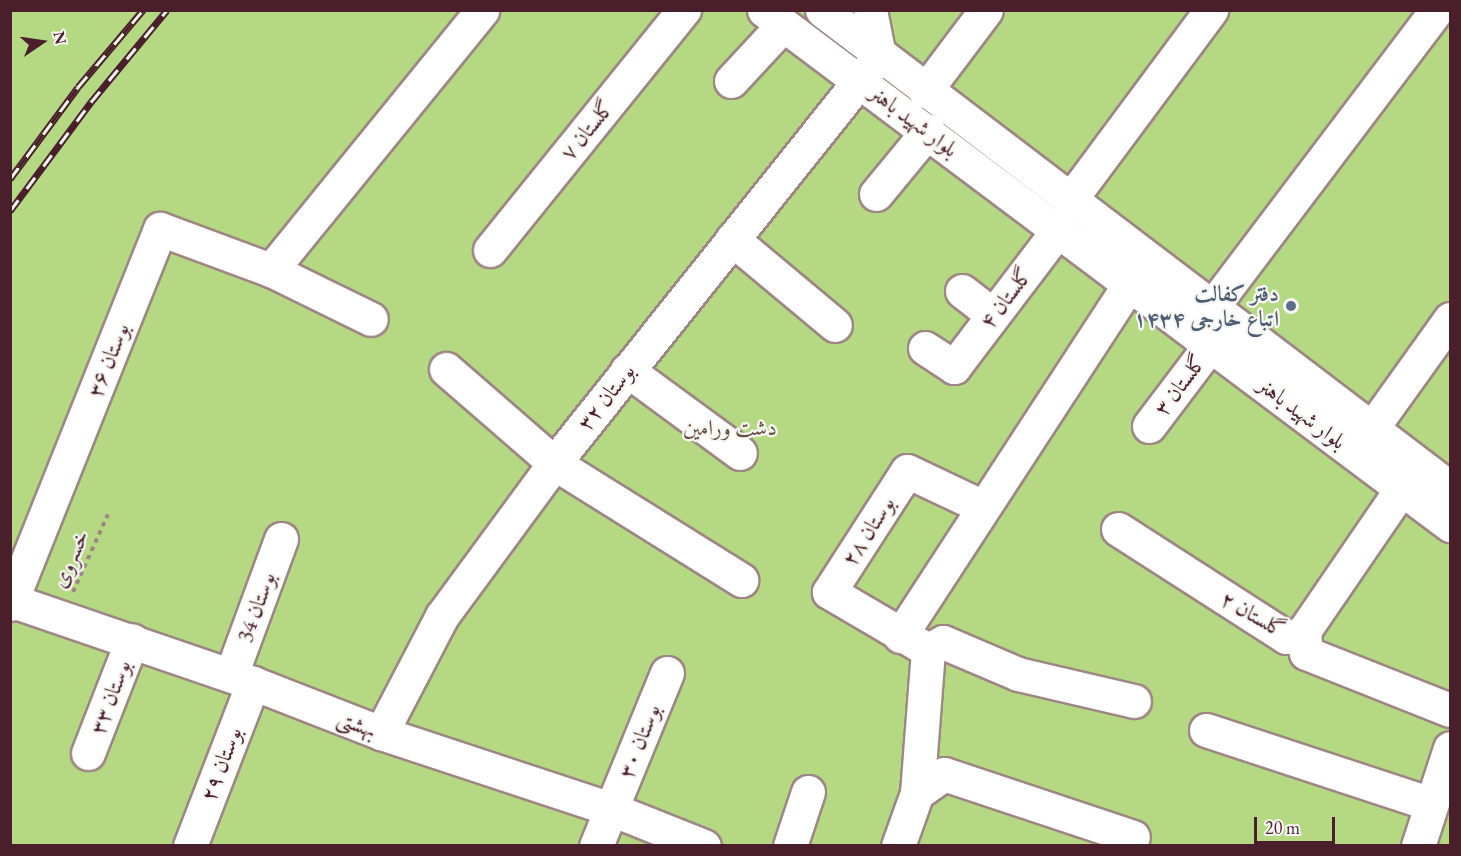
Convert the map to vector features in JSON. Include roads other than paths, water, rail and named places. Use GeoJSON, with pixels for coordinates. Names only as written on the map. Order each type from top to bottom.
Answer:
{"type":"FeatureCollection","features":[{"type":"Feature","properties":{"kind":"street"},"geometry":{"type":"LineString","coordinates":[[271,270],[482,10]]}},
{"type":"Feature","properties":{"kind":"street","name":"گلستان ۷"},"geometry":{"type":"LineString","coordinates":[[490,250],[684,10]]}},
{"type":"Feature","properties":{"kind":"street"},"geometry":{"type":"LineString","coordinates":[[822,10],[869,68]]}},
{"type":"Feature","properties":{"kind":"street"},"geometry":{"type":"LineString","coordinates":[[869,68],[870,10]]}},
{"type":"Feature","properties":{"kind":"street"},"geometry":{"type":"LineString","coordinates":[[925,91],[986,10]]}},
{"type":"Feature","properties":{"kind":"street","name":"گلستان ۴"},"geometry":{"type":"LineString","coordinates":[[925,348],[954,367],[1211,10]]}},
{"type":"Feature","properties":{"kind":"street"},"geometry":{"type":"LineString","coordinates":[[1212,307],[1437,10]]}},
{"type":"Feature","properties":{"kind":"street"},"geometry":{"type":"LineString","coordinates":[[731,81],[773,18],[869,68]]}},
{"type":"Feature","properties":{"kind":"street","name":"بلوار شهید باهنر"},"geometry":{"type":"LineString","coordinates":[[869,68],[925,91],[1064,215],[1130,283],[1450,525]]}},
{"type":"Feature","properties":{"kind":"street","name":"بلوار شهید باهنر"},"geometry":{"type":"LineString","coordinates":[[869,68],[928,131],[1212,307],[1450,488]]}},
{"type":"Feature","properties":{"kind":"street","name":"بوستان ۳۲"},"geometry":{"type":"LineString","coordinates":[[381,733],[442,616],[554,463],[869,68]]}},
{"type":"Feature","properties":{"kind":"street"},"geometry":{"type":"LineString","coordinates":[[876,194],[928,131]]}},
{"type":"Feature","properties":{"kind":"street","name":"بوستان ۳۶"},"geometry":{"type":"LineString","coordinates":[[11,602],[160,229],[271,270],[371,319]]}},
{"type":"Feature","properties":{"kind":"street"},"geometry":{"type":"LineString","coordinates":[[732,239],[835,325]]}},
{"type":"Feature","properties":{"kind":"street"},"geometry":{"type":"LineString","coordinates":[[898,846],[917,793],[914,643],[983,507],[1130,283]]}},
{"type":"Feature","properties":{"kind":"street"},"geometry":{"type":"LineString","coordinates":[[962,291],[993,315]]}},
{"type":"Feature","properties":{"kind":"street"},"geometry":{"type":"LineString","coordinates":[[1372,428],[1450,319]]}},
{"type":"Feature","properties":{"kind":"street","name":"گلستان ۳"},"geometry":{"type":"LineString","coordinates":[[1149,426],[1210,344]]}},
{"type":"Feature","properties":{"kind":"street"},"geometry":{"type":"LineString","coordinates":[[446,369],[554,463],[741,579]]}},
{"type":"Feature","properties":{"kind":"street"},"geometry":{"type":"LineString","coordinates":[[627,370],[740,453]]}},
{"type":"Feature","properties":{"kind":"street","name":"بوستان ۲۸"},"geometry":{"type":"LineString","coordinates":[[914,643],[829,592],[907,471],[983,507]]}},
{"type":"Feature","properties":{"kind":"street","name":"گلستان ۲"},"geometry":{"type":"LineString","coordinates":[[1118,529],[1286,637],[1304,631],[1402,488]]}},
{"type":"Feature","properties":{"kind":"street","name":"بوستان 34"},"geometry":{"type":"LineString","coordinates":[[242,679],[281,539]]}},
{"type":"Feature","properties":{"kind":"street","name":"بهشتی"},"geometry":{"type":"LineString","coordinates":[[11,602],[132,640],[242,679],[381,733],[611,809],[704,846]]}},
{"type":"Feature","properties":{"kind":"street"},"geometry":{"type":"LineString","coordinates":[[1304,631],[1306,653],[1450,710]]}},
{"type":"Feature","properties":{"kind":"street","name":"بوستان ۳۳"},"geometry":{"type":"LineString","coordinates":[[88,753],[132,640]]}},
{"type":"Feature","properties":{"kind":"street"},"geometry":{"type":"LineString","coordinates":[[914,643],[943,642],[1018,674],[1134,701]]}},
{"type":"Feature","properties":{"kind":"street","name":"بوستان ۳۰"},"geometry":{"type":"LineString","coordinates":[[596,846],[667,673]]}},
{"type":"Feature","properties":{"kind":"street","name":"بوستان ۲۹"},"geometry":{"type":"LineString","coordinates":[[190,846],[242,679]]}},
{"type":"Feature","properties":{"kind":"street"},"geometry":{"type":"LineString","coordinates":[[1206,730],[1431,804]]}},
{"type":"Feature","properties":{"kind":"street"},"geometry":{"type":"LineString","coordinates":[[1418,846],[1450,748]]}},
{"type":"Feature","properties":{"kind":"street"},"geometry":{"type":"LineString","coordinates":[[917,793],[944,774],[1133,837]]}},
{"type":"Feature","properties":{"kind":"street"},"geometry":{"type":"LineString","coordinates":[[790,846],[808,792]]}},
{"type":"Feature","properties":{"kind":"railway"},"geometry":{"type":"LineString","coordinates":[[10,179],[78,87],[143,10]]}},
{"type":"Feature","properties":{"kind":"railway"},"geometry":{"type":"LineString","coordinates":[[10,211],[91,102],[167,10]]}},
{"type":"Feature","properties":{"kind":"place","name":"دفتر کفالت اتباع خارجی ۱۴۳۴"},"geometry":{"type":"Point","coordinates":[1291,306]}},
{"type":"Feature","properties":{"kind":"park label","name":"دشت ورامین"},"geometry":{"type":"Point","coordinates":[730,428]}}]}
